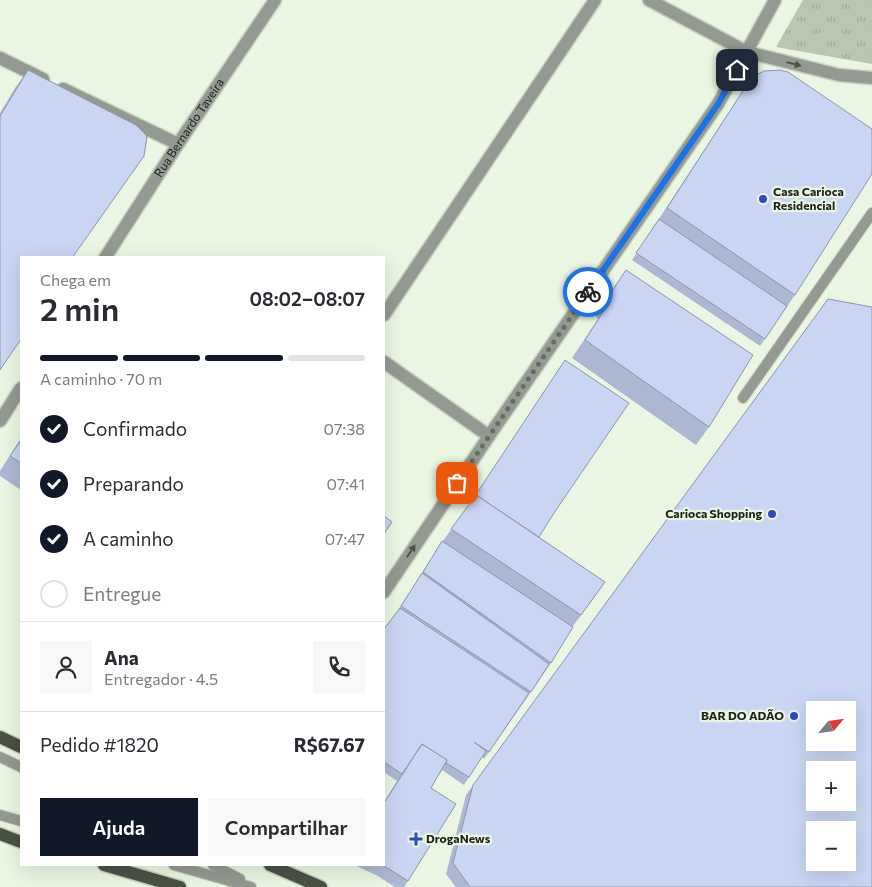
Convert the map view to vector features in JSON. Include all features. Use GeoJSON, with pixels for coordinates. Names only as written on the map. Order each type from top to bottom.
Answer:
{"type":"FeatureCollection","features":[{"type":"Feature","properties":{"kind":"main road"},"geometry":{"type":"LineString","coordinates":[[0,737],[20,747]]}},
{"type":"Feature","properties":{"kind":"main road"},"geometry":{"type":"LineString","coordinates":[[0,834],[20,842]]}},
{"type":"Feature","properties":{"kind":"main road"},"geometry":{"type":"LineString","coordinates":[[107,866],[180,887]]}},
{"type":"Feature","properties":{"kind":"main road"},"geometry":{"type":"LineString","coordinates":[[272,866],[321,887]]}},
{"type":"Feature","properties":{"kind":"street","name":"Rua Bernardo Taveira"},"geometry":{"type":"LineString","coordinates":[[106,256],[178,144],[276,0]]}},
{"type":"Feature","properties":{"kind":"street"},"geometry":{"type":"LineString","coordinates":[[385,314],[595,0]]}},
{"type":"Feature","properties":{"kind":"street"},"geometry":{"type":"LineString","coordinates":[[649,0],[747,52],[839,75],[872,78]]}},
{"type":"Feature","properties":{"kind":"street"},"geometry":{"type":"LineString","coordinates":[[385,591],[718,104],[775,0]]}},
{"type":"Feature","properties":{"kind":"street"},"geometry":{"type":"LineString","coordinates":[[0,58],[178,144]]}},
{"type":"Feature","properties":{"kind":"street"},"geometry":{"type":"LineString","coordinates":[[385,363],[489,436]]}},
{"type":"Feature","properties":{"kind":"street"},"geometry":{"type":"LineString","coordinates":[[0,421],[20,390]]}},
{"type":"Feature","properties":{"kind":"lane"},"geometry":{"type":"LineString","coordinates":[[742,398],[872,213]]}},
{"type":"Feature","properties":{"kind":"lane"},"geometry":{"type":"LineString","coordinates":[[0,757],[20,767]]}},
{"type":"Feature","properties":{"kind":"lane"},"geometry":{"type":"LineString","coordinates":[[0,815],[20,821]]}},
{"type":"Feature","properties":{"kind":"lane"},"geometry":{"type":"LineString","coordinates":[[178,866],[251,887]]}},
{"type":"Feature","properties":{"kind":"lane"},"geometry":{"type":"LineString","coordinates":[[215,866],[256,887]]}},
{"type":"Feature","properties":{"kind":"green space"},"geometry":{"type":"Polygon","coordinates":[[[803,0],[872,0],[872,64],[776,47],[803,0]]]}},
{"type":"Feature","properties":{"kind":"building"},"geometry":{"type":"Polygon","coordinates":[[[28,70],[136,125],[147,136],[144,156],[73,256],[20,256],[20,340],[0,370],[0,116],[28,70]]]}},
{"type":"Feature","properties":{"kind":"building","name":"Casa Carioca Residencial"},"geometry":{"type":"Polygon","coordinates":[[[780,70],[788,72],[872,129],[872,174],[795,295],[667,208],[752,77],[764,71],[780,70]]]}},
{"type":"Feature","properties":{"kind":"building"},"geometry":{"type":"Polygon","coordinates":[[[659,219],[787,306],[765,339],[636,253],[659,219]]]}},
{"type":"Feature","properties":{"kind":"building"},"geometry":{"type":"Polygon","coordinates":[[[626,270],[753,355],[709,427],[585,340],[610,301],[608,297],[626,270]]]}},
{"type":"Feature","properties":{"kind":"building","name":"Carioca Shopping"},"geometry":{"type":"Polygon","coordinates":[[[828,299],[872,307],[872,887],[470,887],[453,863],[473,785],[828,299]]]}},
{"type":"Feature","properties":{"kind":"building"},"geometry":{"type":"Polygon","coordinates":[[[565,360],[629,403],[539,537],[476,495],[471,502],[565,360]]]}},
{"type":"Feature","properties":{"kind":"building"},"geometry":{"type":"Polygon","coordinates":[[[20,441],[20,462],[10,456],[20,441]]]}},
{"type":"Feature","properties":{"kind":"building"},"geometry":{"type":"Polygon","coordinates":[[[476,495],[605,582],[581,615],[451,529],[476,495]]]}},
{"type":"Feature","properties":{"kind":"building"},"geometry":{"type":"Polygon","coordinates":[[[385,517],[392,522],[385,532],[385,517]]]}},
{"type":"Feature","properties":{"kind":"building"},"geometry":{"type":"Polygon","coordinates":[[[442,541],[573,627],[551,663],[423,572],[442,541]]]}},
{"type":"Feature","properties":{"kind":"building"},"geometry":{"type":"Polygon","coordinates":[[[422,573],[549,664],[531,692],[401,606],[422,573]]]}},
{"type":"Feature","properties":{"kind":"building"},"geometry":{"type":"Polygon","coordinates":[[[400,608],[529,693],[489,752],[474,742],[486,751],[469,777],[446,763],[447,760],[422,744],[402,774],[385,763],[385,628],[400,608]]]}},
{"type":"Feature","properties":{"kind":"building"},"geometry":{"type":"Polygon","coordinates":[[[422,744],[447,760],[431,788],[456,804],[408,881],[385,866],[385,801],[422,744]]]}},
{"type":"Feature","properties":{"kind":"way so far"},"geometry":{"type":"LineString","coordinates":[[457,483],[588,292]]}},
{"type":"Feature","properties":{"kind":"place","name":"Casa Carioca Residencial"},"geometry":{"type":"Point","coordinates":[763,199]}},
{"type":"Feature","properties":{"kind":"place","name":"Carioca Shopping"},"geometry":{"type":"Point","coordinates":[772,514]}},
{"type":"Feature","properties":{"kind":"place","name":"BAR DO ADÃO"},"geometry":{"type":"Point","coordinates":[794,716]}},
{"type":"Feature","properties":{"kind":"place","name":"DrogaNews"},"geometry":{"type":"Point","coordinates":[416,839]}},
{"type":"Feature","properties":{"kind":"route"},"geometry":{"type":"LineString","coordinates":[[588,292],[718,104],[737,70]]}}]}
